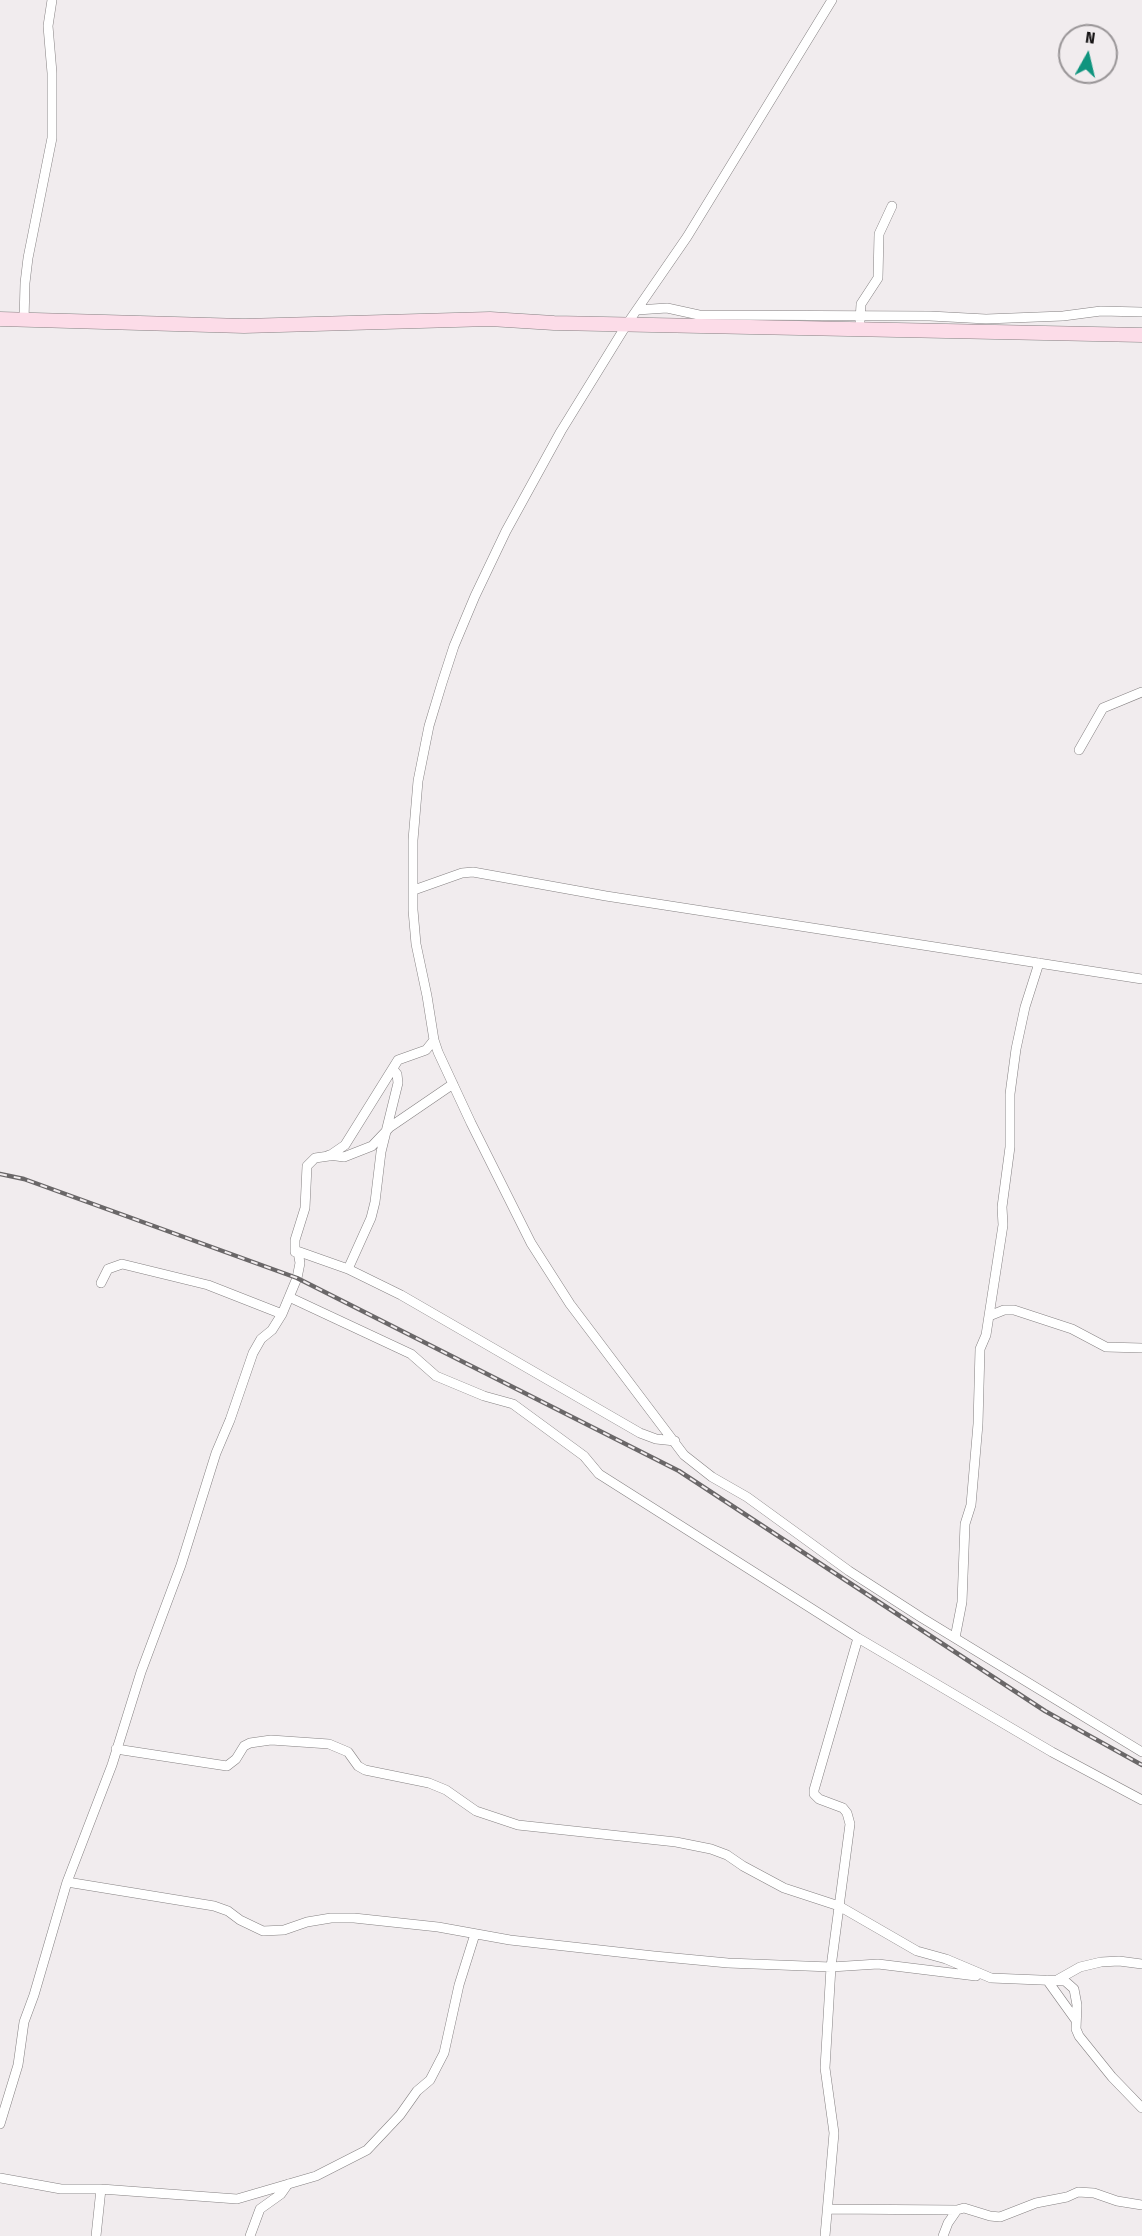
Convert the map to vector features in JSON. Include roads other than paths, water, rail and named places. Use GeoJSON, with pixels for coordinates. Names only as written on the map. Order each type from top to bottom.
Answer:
{"type":"FeatureCollection","features":[{"type":"Feature","properties":{"kind":"street"},"geometry":{"type":"LineString","coordinates":[[24,321],[27,266],[52,138],[52,73],[48,26],[52,0]]}},
{"type":"Feature","properties":{"kind":"street"},"geometry":{"type":"LineString","coordinates":[[832,0],[687,237],[627,324],[561,430],[506,531],[480,585],[454,646],[429,726],[418,781],[413,840],[413,910],[416,944],[426,987],[434,1040],[453,1084],[531,1243],[570,1304],[684,1455],[712,1477],[747,1497],[849,1571],[1142,1752]]}},
{"type":"Feature","properties":{"kind":"street"},"geometry":{"type":"LineString","coordinates":[[860,322],[861,304],[878,278],[878,239],[892,206]]}},
{"type":"Feature","properties":{"kind":"street"},"geometry":{"type":"LineString","coordinates":[[637,310],[667,308],[699,315],[1142,335]]}},
{"type":"Feature","properties":{"kind":"street"},"geometry":{"type":"LineString","coordinates":[[0,319],[244,326],[473,319],[627,324],[860,322],[930,316],[986,319],[1063,316],[1101,311],[1142,312]]}},
{"type":"Feature","properties":{"kind":"street"},"geometry":{"type":"LineString","coordinates":[[1079,750],[1103,708],[1142,692]]}},
{"type":"Feature","properties":{"kind":"street"},"geometry":{"type":"LineString","coordinates":[[414,890],[462,873],[473,872],[606,896],[1142,979]]}},
{"type":"Feature","properties":{"kind":"street"},"geometry":{"type":"LineString","coordinates":[[955,1638],[962,1602],[965,1524],[971,1505],[978,1424],[980,1349],[986,1335],[1003,1225],[1002,1207],[1010,1147],[1010,1094],[1016,1049],[1039,963]]}},
{"type":"Feature","properties":{"kind":"street"},"geometry":{"type":"LineString","coordinates":[[330,1155],[340,1149],[350,1138],[398,1060],[426,1050],[434,1040]]}},
{"type":"Feature","properties":{"kind":"street"},"geometry":{"type":"LineString","coordinates":[[348,1269],[371,1218],[385,1134],[398,1083],[397,1074],[393,1069]]}},
{"type":"Feature","properties":{"kind":"street"},"geometry":{"type":"LineString","coordinates":[[0,2124],[18,2065],[24,2022],[67,1882],[108,1775],[141,1672],[176,1580],[216,1453],[248,1367],[261,1339],[272,1330],[282,1314],[297,1278],[300,1263],[297,1251],[295,1251],[295,1240],[305,1208],[307,1166],[315,1158],[330,1155],[344,1157],[372,1146],[390,1127],[453,1084]]}},
{"type":"Feature","properties":{"kind":"street"},"geometry":{"type":"LineString","coordinates":[[297,1251],[348,1269],[401,1295],[640,1433],[656,1439],[675,1441]]}},
{"type":"Feature","properties":{"kind":"street"},"geometry":{"type":"LineString","coordinates":[[101,1283],[108,1269],[122,1264],[208,1285],[282,1314]]}},
{"type":"Feature","properties":{"kind":"street"},"geometry":{"type":"LineString","coordinates":[[289,1297],[411,1354],[436,1376],[484,1396],[513,1404],[584,1456],[599,1474],[858,1638],[1052,1752],[1142,1800]]}},
{"type":"Feature","properties":{"kind":"street"},"geometry":{"type":"LineString","coordinates":[[989,1316],[1004,1310],[1014,1310],[1072,1329],[1106,1347],[1142,1348]]}},
{"type":"Feature","properties":{"kind":"street"},"geometry":{"type":"LineString","coordinates":[[825,2236],[834,2133],[825,2068],[831,1967],[850,1829],[849,1818],[843,1808],[819,1799],[814,1794],[814,1790],[858,1638]]}},
{"type":"Feature","properties":{"kind":"street"},"geometry":{"type":"LineString","coordinates":[[116,1749],[227,1766],[236,1759],[243,1746],[250,1743],[271,1740],[329,1744],[348,1752],[358,1766],[365,1770],[429,1783],[446,1790],[476,1811],[518,1825],[695,1845],[728,1855],[743,1866],[784,1888],[839,1906],[917,1951],[946,1959],[991,1978]]}},
{"type":"Feature","properties":{"kind":"street"},"geometry":{"type":"LineString","coordinates":[[67,1882],[214,1906],[228,1911],[240,1920],[263,1931],[284,1930],[307,1922],[331,1918],[354,1918],[438,1927],[510,1940],[728,1963],[831,1967],[878,1964],[991,1978],[1065,1981],[1074,1989],[1077,2005],[1076,2029],[1079,2036],[1112,2077],[1142,2108]]}},
{"type":"Feature","properties":{"kind":"street"},"geometry":{"type":"LineString","coordinates":[[0,2178],[61,2189],[101,2189],[237,2199],[316,2176],[368,2150],[400,2115],[417,2091],[430,2080],[444,2053],[459,1985],[474,1934]]}},
{"type":"Feature","properties":{"kind":"street"},"geometry":{"type":"LineString","coordinates":[[1057,1980],[1080,1967],[1101,1962],[1119,1961],[1142,1964]]}},
{"type":"Feature","properties":{"kind":"street"},"geometry":{"type":"LineString","coordinates":[[1047,1980],[1076,2019]]}},
{"type":"Feature","properties":{"kind":"street"},"geometry":{"type":"LineString","coordinates":[[250,2236],[260,2209],[280,2194],[288,2184]]}},
{"type":"Feature","properties":{"kind":"street"},"geometry":{"type":"LineString","coordinates":[[96,2236],[101,2189]]}},
{"type":"Feature","properties":{"kind":"street"},"geometry":{"type":"LineString","coordinates":[[828,2209],[957,2210],[964,2208],[1000,2217],[1036,2203],[1067,2197],[1078,2192],[1094,2193],[1117,2201],[1142,2205]]}},
{"type":"Feature","properties":{"kind":"street"},"geometry":{"type":"LineString","coordinates":[[943,2236],[957,2210]]}},
{"type":"Feature","properties":{"kind":"railway"},"geometry":{"type":"LineString","coordinates":[[0,1174],[24,1179],[297,1278],[679,1471],[1045,1711],[1142,1765]]}}]}
